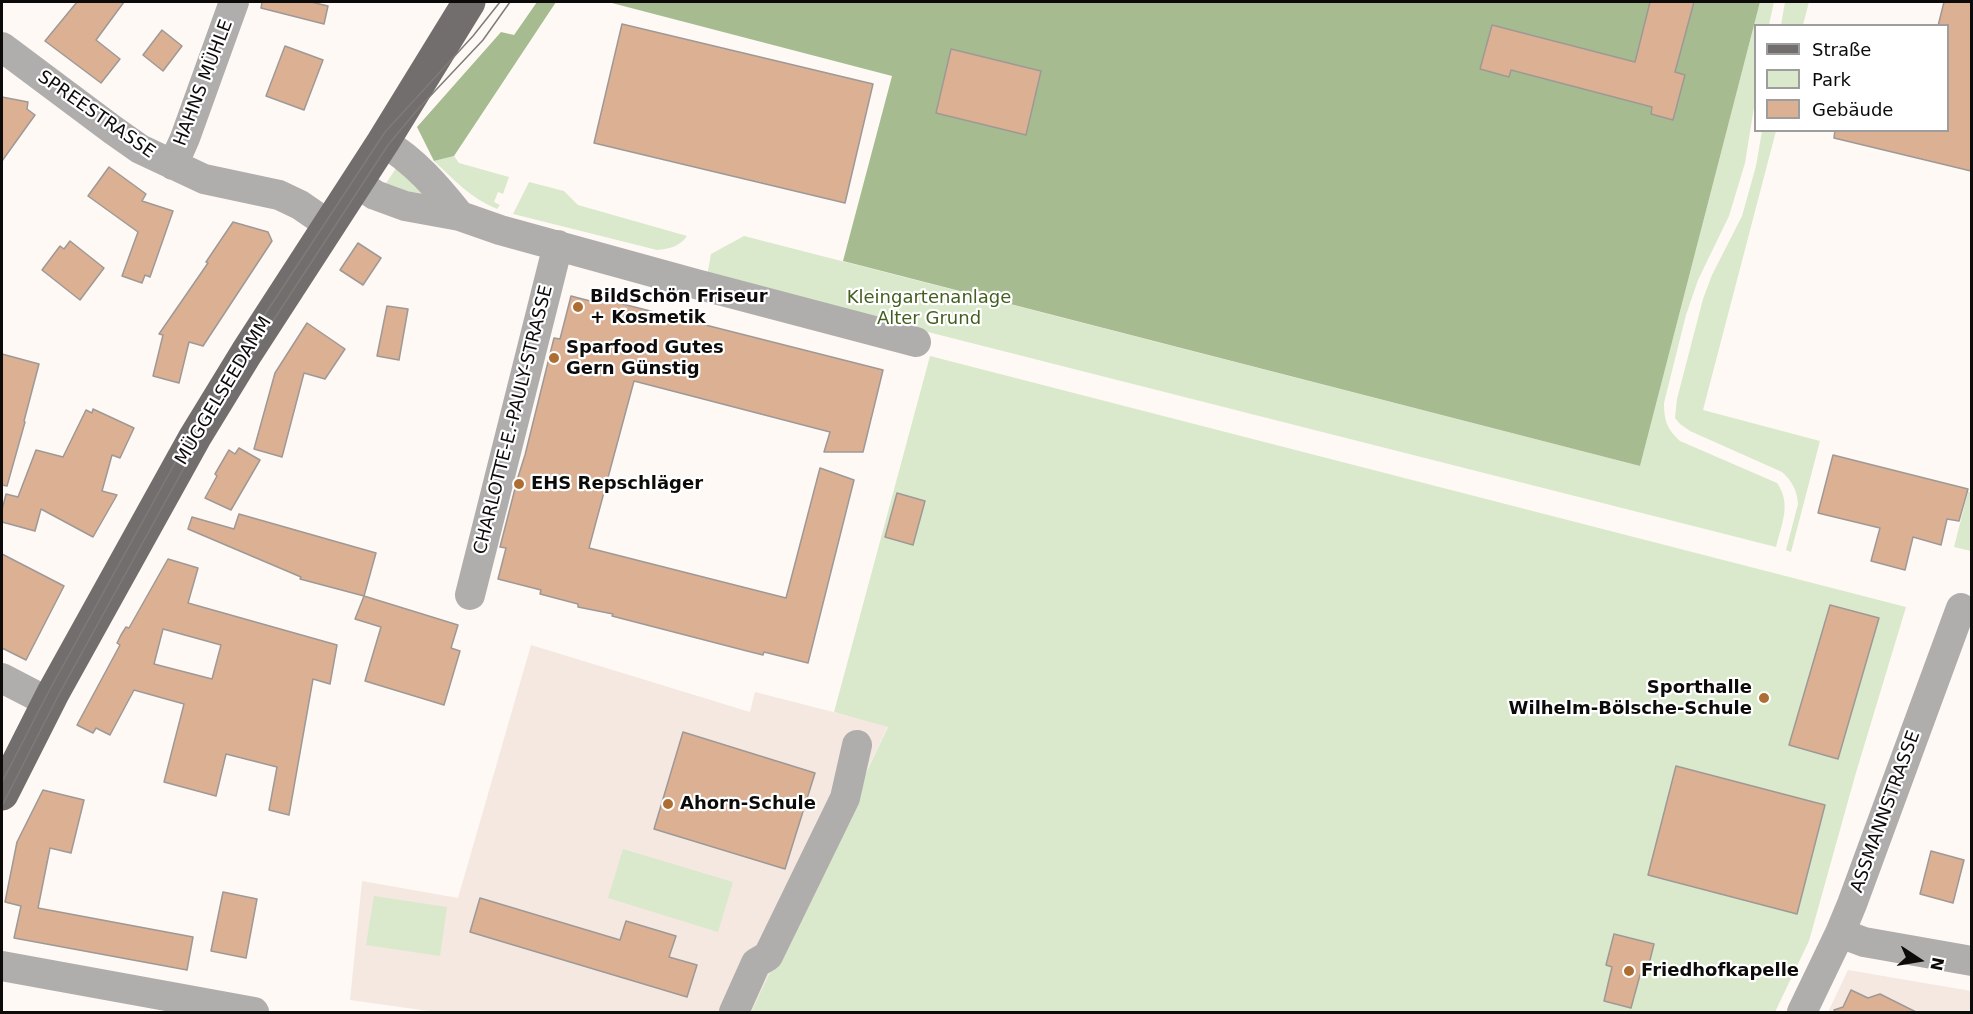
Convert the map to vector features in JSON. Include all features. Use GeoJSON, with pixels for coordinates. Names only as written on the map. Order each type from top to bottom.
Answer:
{"type":"FeatureCollection","features":[{"type":"Feature","properties":{"kind":"main road","name":"MÜGGELSEEDAMM"},"geometry":{"type":"LineString","coordinates":[[2,794],[48,702],[195,437],[259,333],[383,142],[469,2]]}},
{"type":"Feature","properties":{"kind":"street","name":"HAHNS MÜHLE"},"geometry":{"type":"LineString","coordinates":[[172,165],[185,138],[234,2]]}},
{"type":"Feature","properties":{"kind":"street","name":"SPREESTRASSE"},"geometry":{"type":"LineString","coordinates":[[2,46],[140,149],[204,178],[279,195],[300,205],[329,225]]}},
{"type":"Feature","properties":{"kind":"street"},"geometry":{"type":"LineString","coordinates":[[383,142],[405,156],[418,168],[460,216]]}},
{"type":"Feature","properties":{"kind":"street"},"geometry":{"type":"LineString","coordinates":[[356,182],[375,195],[405,206],[460,216],[500,230],[916,342]]}},
{"type":"Feature","properties":{"kind":"street","name":"CHARLOTTE-E.-PAULY-STRASSE"},"geometry":{"type":"LineString","coordinates":[[470,595],[558,245]]}},
{"type":"Feature","properties":{"kind":"street","name":"ASSMANNSTRASSE"},"geometry":{"type":"LineString","coordinates":[[1802,1012],[1840,933],[1961,608]]}},
{"type":"Feature","properties":{"kind":"street"},"geometry":{"type":"LineString","coordinates":[[2,678],[48,702]]}},
{"type":"Feature","properties":{"kind":"street"},"geometry":{"type":"LineString","coordinates":[[734,1012],[756,963],[768,956],[846,798],[857,745]]}},
{"type":"Feature","properties":{"kind":"street"},"geometry":{"type":"LineString","coordinates":[[1840,933],[1864,942],[1971,961]]}},
{"type":"Feature","properties":{"kind":"street"},"geometry":{"type":"LineString","coordinates":[[2,966],[254,1012]]}},
{"type":"Feature","properties":{"kind":"shaded area","name":"Ahorn-Schule"},"geometry":{"type":"Polygon","coordinates":[[[531,645],[750,712],[755,692],[888,726],[751,1012],[436,1012],[350,1000],[362,881],[458,898],[531,645]]]}},
{"type":"Feature","properties":{"kind":"shaded area"},"geometry":{"type":"Polygon","coordinates":[[[1848,970],[1971,991],[1971,1012],[1828,1012],[1848,970]]]}},
{"type":"Feature","properties":{"kind":"green space"},"geometry":{"type":"Polygon","coordinates":[[[537,2],[556,2],[454,156],[434,161],[417,127],[501,32],[514,35],[537,2]]]}},
{"type":"Feature","properties":{"kind":"green space"},"geometry":{"type":"Polygon","coordinates":[[[608,2],[1760,2],[1640,466],[843,261],[892,76],[608,2]]]}},
{"type":"Feature","properties":{"kind":"green space","name":"Kleingartenanlage Alter Grund"},"geometry":{"type":"Polygon","coordinates":[[[1760,2],[1774,2],[1769,24],[1754,24],[1760,2]]]}},
{"type":"Feature","properties":{"kind":"green space"},"geometry":{"type":"Polygon","coordinates":[[[1785,2],[1809,2],[1803,24],[1781,24],[1785,2]]]}},
{"type":"Feature","properties":{"kind":"green space","name":"Kleingartenanlage Alter Grund"},"geometry":{"type":"Polygon","coordinates":[[[1754,25],[1754,107],[1745,163],[1729,216],[1698,280],[1686,315],[1664,409],[1669,428],[1680,441],[1777,483],[1785,507],[1776,547],[707,276],[711,254],[744,236],[1640,466],[1754,25]]]}},
{"type":"Feature","properties":{"kind":"green space"},"geometry":{"type":"Polygon","coordinates":[[[1762,132],[1776,132],[1703,410],[1820,441],[1791,552],[1786,550],[1798,504],[1795,490],[1789,479],[1782,472],[1690,431],[1675,418],[1677,399],[1703,299],[1712,275],[1742,216],[1756,166],[1762,132]]]}},
{"type":"Feature","properties":{"kind":"green space"},"geometry":{"type":"Polygon","coordinates":[[[454,156],[459,163],[509,177],[503,194],[498,192],[494,202],[500,205],[497,209],[471,194],[434,161],[454,156]]]}},
{"type":"Feature","properties":{"kind":"green space"},"geometry":{"type":"Polygon","coordinates":[[[398,165],[433,205],[385,185],[398,165]]]}},
{"type":"Feature","properties":{"kind":"green space"},"geometry":{"type":"Polygon","coordinates":[[[529,182],[564,191],[578,205],[687,236],[674,246],[657,250],[513,214],[529,182]]]}},
{"type":"Feature","properties":{"kind":"green space"},"geometry":{"type":"Polygon","coordinates":[[[930,356],[1906,607],[1855,776],[1809,941],[1775,1012],[751,1012],[888,727],[834,712],[930,356]]]}},
{"type":"Feature","properties":{"kind":"green space"},"geometry":{"type":"Polygon","coordinates":[[[1968,492],[1971,492],[1971,551],[1954,547],[1968,492]]]}},
{"type":"Feature","properties":{"kind":"green space"},"geometry":{"type":"Polygon","coordinates":[[[623,849],[733,882],[718,932],[608,898],[623,849]]]}},
{"type":"Feature","properties":{"kind":"green space"},"geometry":{"type":"Polygon","coordinates":[[[374,896],[447,907],[440,956],[366,945],[374,896]]]}},
{"type":"Feature","properties":{"kind":"building"},"geometry":{"type":"Polygon","coordinates":[[[77,2],[124,2],[96,40],[120,59],[101,83],[45,41],[77,2]]]}},
{"type":"Feature","properties":{"kind":"building"},"geometry":{"type":"Polygon","coordinates":[[[262,2],[311,2],[328,6],[324,24],[261,8],[262,2]]]}},
{"type":"Feature","properties":{"kind":"building"},"geometry":{"type":"Polygon","coordinates":[[[1650,2],[1694,2],[1675,72],[1685,75],[1673,120],[1651,114],[1652,107],[1511,70],[1509,77],[1480,69],[1492,25],[1635,62],[1650,2]]]}},
{"type":"Feature","properties":{"kind":"building"},"geometry":{"type":"Polygon","coordinates":[[[1944,2],[1971,2],[1971,171],[1834,138],[1835,132],[1949,132],[1949,24],[1938,24],[1944,2]]]}},
{"type":"Feature","properties":{"kind":"building"},"geometry":{"type":"Polygon","coordinates":[[[622,24],[873,84],[845,203],[594,143],[622,24]]]}},
{"type":"Feature","properties":{"kind":"building"},"geometry":{"type":"Polygon","coordinates":[[[162,30],[182,46],[163,71],[143,55],[162,30]]]}},
{"type":"Feature","properties":{"kind":"building"},"geometry":{"type":"Polygon","coordinates":[[[285,46],[323,60],[304,110],[266,96],[285,46]]]}},
{"type":"Feature","properties":{"kind":"building"},"geometry":{"type":"Polygon","coordinates":[[[951,49],[1041,71],[1026,135],[936,113],[951,49]]]}},
{"type":"Feature","properties":{"kind":"building"},"geometry":{"type":"Polygon","coordinates":[[[2,97],[28,102],[27,109],[35,115],[2,161],[2,97]]]}},
{"type":"Feature","properties":{"kind":"building"},"geometry":{"type":"Polygon","coordinates":[[[109,167],[146,194],[142,201],[173,211],[150,277],[145,275],[142,283],[122,276],[138,232],[88,196],[109,167]]]}},
{"type":"Feature","properties":{"kind":"building"},"geometry":{"type":"Polygon","coordinates":[[[233,222],[268,232],[272,241],[203,346],[189,342],[179,383],[153,376],[163,335],[159,334],[233,222]]]}},
{"type":"Feature","properties":{"kind":"building"},"geometry":{"type":"Polygon","coordinates":[[[70,241],[104,268],[80,300],[42,270],[60,246],[64,249],[70,241]]]}},
{"type":"Feature","properties":{"kind":"building"},"geometry":{"type":"Polygon","coordinates":[[[358,243],[381,258],[363,285],[340,270],[358,243]]]}},
{"type":"Feature","properties":{"kind":"building"},"geometry":{"type":"Polygon","coordinates":[[[571,296],[594,302],[595,297],[883,370],[863,452],[824,452],[830,432],[634,381],[589,548],[786,598],[820,468],[854,480],[808,663],[764,652],[763,655],[612,616],[613,614],[578,607],[578,604],[540,594],[541,590],[498,579],[506,548],[500,547],[518,477],[554,338],[560,339],[571,296]]]}},
{"type":"Feature","properties":{"kind":"building"},"geometry":{"type":"Polygon","coordinates":[[[387,306],[408,309],[399,360],[377,356],[387,306]]]}},
{"type":"Feature","properties":{"kind":"building"},"geometry":{"type":"Polygon","coordinates":[[[307,323],[345,349],[325,379],[304,373],[282,457],[254,449],[275,373],[307,323]]]}},
{"type":"Feature","properties":{"kind":"building"},"geometry":{"type":"Polygon","coordinates":[[[2,354],[39,364],[7,486],[2,485],[2,354]]]}},
{"type":"Feature","properties":{"kind":"building"},"geometry":{"type":"Polygon","coordinates":[[[93,409],[134,428],[120,458],[112,455],[102,491],[117,495],[93,537],[41,509],[35,531],[2,522],[6,494],[18,497],[36,450],[63,457],[86,410],[92,413],[93,409]]]}},
{"type":"Feature","properties":{"kind":"building"},"geometry":{"type":"Polygon","coordinates":[[[239,448],[260,460],[231,510],[205,498],[229,450],[235,454],[239,448]]]}},
{"type":"Feature","properties":{"kind":"building"},"geometry":{"type":"Polygon","coordinates":[[[1833,455],[1968,489],[1959,521],[1947,519],[1941,545],[1913,537],[1905,570],[1871,561],[1880,528],[1818,513],[1833,455]]]}},
{"type":"Feature","properties":{"kind":"building"},"geometry":{"type":"Polygon","coordinates":[[[897,493],[925,501],[913,545],[885,537],[897,493]]]}},
{"type":"Feature","properties":{"kind":"building"},"geometry":{"type":"Polygon","coordinates":[[[239,514],[376,553],[364,596],[300,579],[301,577],[188,529],[192,517],[234,529],[239,514]]]}},
{"type":"Feature","properties":{"kind":"building"},"geometry":{"type":"Polygon","coordinates":[[[2,554],[64,586],[26,660],[2,648],[2,554]]]}},
{"type":"Feature","properties":{"kind":"building"},"geometry":{"type":"Polygon","coordinates":[[[168,559],[198,568],[188,603],[337,645],[330,684],[313,679],[289,815],[269,810],[277,767],[226,754],[216,796],[164,782],[184,704],[134,690],[110,735],[96,728],[93,733],[77,725],[120,645],[117,643],[121,635],[126,627],[129,628],[168,559]],[[163,629],[154,664],[212,679],[221,645],[163,629]]]}},
{"type":"Feature","properties":{"kind":"building"},"geometry":{"type":"Polygon","coordinates":[[[364,596],[458,625],[451,648],[460,651],[444,705],[365,681],[381,627],[355,619],[364,596]]]}},
{"type":"Feature","properties":{"kind":"building"},"geometry":{"type":"Polygon","coordinates":[[[1830,605],[1879,618],[1838,759],[1789,745],[1830,605]]]}},
{"type":"Feature","properties":{"kind":"building"},"geometry":{"type":"Polygon","coordinates":[[[683,732],[815,773],[785,869],[654,829],[683,732]]]}},
{"type":"Feature","properties":{"kind":"building"},"geometry":{"type":"Polygon","coordinates":[[[1676,766],[1825,805],[1797,914],[1648,875],[1676,766]]]}},
{"type":"Feature","properties":{"kind":"building"},"geometry":{"type":"Polygon","coordinates":[[[43,790],[84,800],[71,853],[50,848],[38,908],[193,937],[187,970],[14,938],[21,906],[5,902],[17,842],[43,790]]]}},
{"type":"Feature","properties":{"kind":"building"},"geometry":{"type":"Polygon","coordinates":[[[1931,851],[1964,860],[1953,903],[1920,894],[1931,851]]]}},
{"type":"Feature","properties":{"kind":"building"},"geometry":{"type":"Polygon","coordinates":[[[223,892],[257,899],[246,958],[211,951],[223,892]]]}},
{"type":"Feature","properties":{"kind":"building"},"geometry":{"type":"Polygon","coordinates":[[[480,898],[620,940],[626,921],[676,936],[669,957],[697,965],[687,997],[470,932],[480,898]]]}},
{"type":"Feature","properties":{"kind":"building","name":"Friedhofkapelle"},"geometry":{"type":"Polygon","coordinates":[[[1614,934],[1654,944],[1646,976],[1640,975],[1631,1008],[1604,1001],[1612,967],[1606,965],[1614,934]]]}},
{"type":"Feature","properties":{"kind":"building"},"geometry":{"type":"Polygon","coordinates":[[[1851,990],[1868,998],[1880,994],[1916,1012],[1835,1012],[1834,1010],[1843,1007],[1851,990]]]}},
{"type":"Feature","properties":{"kind":"tram line"},"geometry":{"type":"LineString","coordinates":[[2,782],[49,691],[181,452],[260,322],[385,132],[473,36],[500,2]]}},
{"type":"Feature","properties":{"kind":"tram line"},"geometry":{"type":"LineString","coordinates":[[2,806],[58,696],[200,439],[269,327],[388,145],[418,109],[483,40],[510,2]]}},
{"type":"Feature","properties":{"kind":"place","name":"BildSchön Friseur + Kosmetik"},"geometry":{"type":"Point","coordinates":[578,307]}},
{"type":"Feature","properties":{"kind":"place","name":"Sparfood Gutes Gern Günstig"},"geometry":{"type":"Point","coordinates":[554,358]}},
{"type":"Feature","properties":{"kind":"place","name":"EHS Repschläger"},"geometry":{"type":"Point","coordinates":[519,484]}},
{"type":"Feature","properties":{"kind":"place","name":"Sporthalle Wilhelm-Bölsche-Schule"},"geometry":{"type":"Point","coordinates":[1764,698]}},
{"type":"Feature","properties":{"kind":"place","name":"Ahorn-Schule"},"geometry":{"type":"Point","coordinates":[668,804]}},
{"type":"Feature","properties":{"kind":"place","name":"Friedhofkapelle"},"geometry":{"type":"Point","coordinates":[1629,971]}}]}
